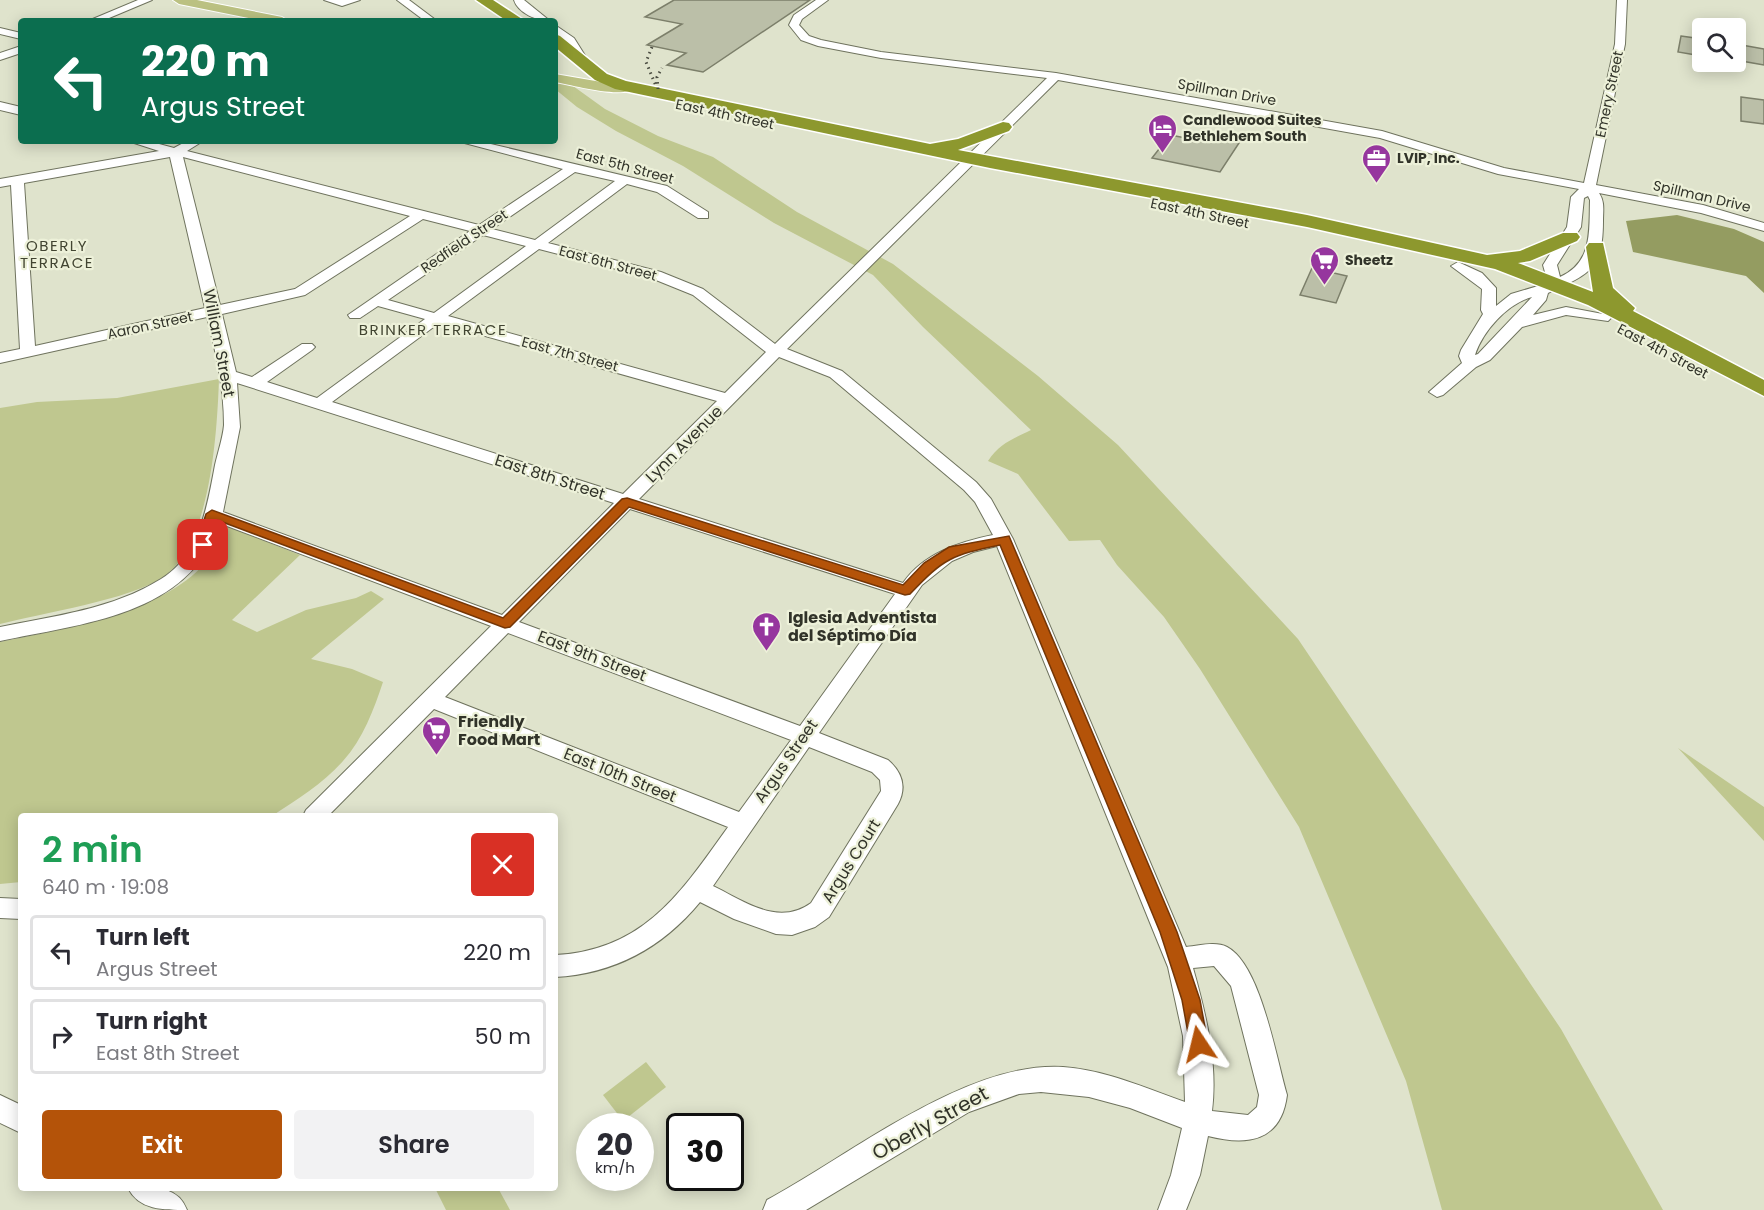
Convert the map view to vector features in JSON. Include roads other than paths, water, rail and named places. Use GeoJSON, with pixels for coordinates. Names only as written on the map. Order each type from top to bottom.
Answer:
{"type":"FeatureCollection","features":[{"type":"Feature","properties":{"kind":"highway"},"geometry":{"type":"LineString","coordinates":[[483,0],[513,18]]}},
{"type":"Feature","properties":{"kind":"highway"},"geometry":{"type":"LineString","coordinates":[[501,0],[528,18]]}},
{"type":"Feature","properties":{"kind":"highway"},"geometry":{"type":"LineString","coordinates":[[558,42],[603,79],[622,88]]}},
{"type":"Feature","properties":{"kind":"highway"},"geometry":{"type":"LineString","coordinates":[[558,52],[589,78],[622,88]]}},
{"type":"Feature","properties":{"kind":"highway","name":"East 4th Street"},"geometry":{"type":"LineString","coordinates":[[622,88],[968,161],[1466,261],[1548,287],[1660,333],[1764,390]]}},
{"type":"Feature","properties":{"kind":"highway","name":"East 4th Street"},"geometry":{"type":"LineString","coordinates":[[664,98],[904,144],[968,161]]}},
{"type":"Feature","properties":{"kind":"highway"},"geometry":{"type":"LineString","coordinates":[[904,144],[949,146],[1003,127]]}},
{"type":"Feature","properties":{"kind":"highway"},"geometry":{"type":"LineString","coordinates":[[1466,261],[1523,257],[1570,237]]}},
{"type":"Feature","properties":{"kind":"highway"},"geometry":{"type":"LineString","coordinates":[[1596,248],[1603,290],[1615,302],[1660,333]]}},
{"type":"Feature","properties":{"kind":"highway","name":"East 4th Street"},"geometry":{"type":"LineString","coordinates":[[1548,287],[1764,405]]}},
{"type":"Feature","properties":{"kind":"main road"},"geometry":{"type":"LineString","coordinates":[[179,0],[267,18]]}},
{"type":"Feature","properties":{"kind":"main road","name":"East 4th Street"},"geometry":{"type":"LineString","coordinates":[[562,79],[622,88]]}},
{"type":"Feature","properties":{"kind":"street"},"geometry":{"type":"LineString","coordinates":[[101,18],[147,0]]}},
{"type":"Feature","properties":{"kind":"street"},"geometry":{"type":"LineString","coordinates":[[329,0],[342,3],[354,0]]}},
{"type":"Feature","properties":{"kind":"street"},"geometry":{"type":"LineString","coordinates":[[402,0],[428,18]]}},
{"type":"Feature","properties":{"kind":"street"},"geometry":{"type":"LineString","coordinates":[[519,0],[520,4],[541,18]]}},
{"type":"Feature","properties":{"kind":"street","name":"Spillman Drive"},"geometry":{"type":"LineString","coordinates":[[823,0],[798,17],[794,25],[805,38],[818,43],[881,55],[1013,69],[1056,76],[1382,135],[1502,171],[1703,209],[1764,227]]}},
{"type":"Feature","properties":{"kind":"street","name":"Emery Street"},"geometry":{"type":"LineString","coordinates":[[1548,287],[1550,266],[1570,237],[1578,197],[1589,188],[1620,44],[1622,0]]}},
{"type":"Feature","properties":{"kind":"street"},"geometry":{"type":"LineString","coordinates":[[558,30],[570,40],[585,65]]}},
{"type":"Feature","properties":{"kind":"street"},"geometry":{"type":"LineString","coordinates":[[0,31],[18,35]]}},
{"type":"Feature","properties":{"kind":"street"},"geometry":{"type":"LineString","coordinates":[[0,57],[18,50]]}},
{"type":"Feature","properties":{"kind":"street","name":"Lynn Avenue"},"geometry":{"type":"LineString","coordinates":[[317,813],[776,351],[1056,76]]}},
{"type":"Feature","properties":{"kind":"street"},"geometry":{"type":"LineString","coordinates":[[0,106],[18,110]]}},
{"type":"Feature","properties":{"kind":"street","name":"East 6th Street"},"geometry":{"type":"LineString","coordinates":[[145,144],[656,275],[688,287],[709,299],[764,344],[776,351],[822,367],[848,383],[970,486],[987,505],[1003,536],[1178,959],[1191,1000],[1199,1044],[1197,1119],[1189,1167],[1172,1210]]}},
{"type":"Feature","properties":{"kind":"street"},"geometry":{"type":"LineString","coordinates":[[0,183],[175,152],[191,144]]}},
{"type":"Feature","properties":{"kind":"street","name":"East 5th Street"},"geometry":{"type":"LineString","coordinates":[[476,144],[671,192],[703,215]]}},
{"type":"Feature","properties":{"kind":"street","name":"William Street"},"geometry":{"type":"LineString","coordinates":[[0,634],[115,607],[158,591],[178,576],[196,557],[203,545],[232,427],[229,375],[175,152]]}},
{"type":"Feature","properties":{"kind":"street","name":"Redfield Street"},"geometry":{"type":"LineString","coordinates":[[355,315],[574,167]]}},
{"type":"Feature","properties":{"kind":"street"},"geometry":{"type":"LineString","coordinates":[[17,180],[28,352]]}},
{"type":"Feature","properties":{"kind":"street"},"geometry":{"type":"LineString","coordinates":[[319,404],[625,180]]}},
{"type":"Feature","properties":{"kind":"street","name":"Emery Street"},"geometry":{"type":"LineString","coordinates":[[1589,188],[1597,200],[1596,248]]}},
{"type":"Feature","properties":{"kind":"street","name":"Aaron Street"},"geometry":{"type":"LineString","coordinates":[[0,358],[300,292],[421,215]]}},
{"type":"Feature","properties":{"kind":"street"},"geometry":{"type":"LineString","coordinates":[[1470,364],[1467,356],[1469,350],[1491,314],[1507,306],[1516,297],[1576,275],[1587,265],[1596,248]]}},
{"type":"Feature","properties":{"kind":"street"},"geometry":{"type":"LineString","coordinates":[[1466,261],[1489,288],[1488,310],[1491,314]]}},
{"type":"Feature","properties":{"kind":"street"},"geometry":{"type":"LineString","coordinates":[[1437,392],[1470,364],[1484,357],[1539,300],[1548,287]]}},
{"type":"Feature","properties":{"kind":"street","name":"East 7th Street"},"geometry":{"type":"LineString","coordinates":[[376,301],[729,399]]}},
{"type":"Feature","properties":{"kind":"street"},"geometry":{"type":"LineString","coordinates":[[1518,322],[1566,312],[1603,318]]}},
{"type":"Feature","properties":{"kind":"street"},"geometry":{"type":"LineString","coordinates":[[254,383],[307,347]]}},
{"type":"Feature","properties":{"kind":"street","name":"East 8th Street"},"geometry":{"type":"LineString","coordinates":[[229,375],[905,590]]}},
{"type":"Feature","properties":{"kind":"street","name":"East 9th Street"},"geometry":{"type":"LineString","coordinates":[[212,514],[804,735]]}},
{"type":"Feature","properties":{"kind":"street","name":"Argus Street"},"geometry":{"type":"LineString","coordinates":[[558,966],[591,963],[631,947],[669,922],[697,889],[905,590],[929,566],[954,550],[1003,536]]}},
{"type":"Feature","properties":{"kind":"street","name":"East 10th Street"},"geometry":{"type":"LineString","coordinates":[[430,699],[742,823]]}},
{"type":"Feature","properties":{"kind":"street","name":"Argus Court"},"geometry":{"type":"LineString","coordinates":[[697,889],[764,920],[786,926],[808,921],[820,910],[890,798],[893,785],[888,773],[876,763],[804,735]]}},
{"type":"Feature","properties":{"kind":"street","name":"Oberly Street"},"geometry":{"type":"LineString","coordinates":[[777,1210],[965,1099],[1006,1084],[1044,1079],[1084,1083],[1128,1094],[1197,1119],[1232,1128],[1256,1125],[1264,1120],[1272,1104],[1272,1083],[1243,983],[1233,967],[1219,956],[1178,959]]}},
{"type":"Feature","properties":{"kind":"street"},"geometry":{"type":"LineString","coordinates":[[0,1108],[18,1118]]}},
{"type":"Feature","properties":{"kind":"street"},"geometry":{"type":"LineString","coordinates":[[146,1191],[172,1210]]}},
{"type":"Feature","properties":{"kind":"railway"},"geometry":{"type":"LineString","coordinates":[[652,47],[646,62],[656,86]]}},
{"type":"Feature","properties":{"kind":"railway"},"geometry":{"type":"LineString","coordinates":[[658,89],[657,77],[662,68]]}},
{"type":"Feature","properties":{"kind":"place","name":"Candlewood Suites Bethlehem South"},"geometry":{"type":"Point","coordinates":[1162,154]}},
{"type":"Feature","properties":{"kind":"place","name":"LVIP, Inc."},"geometry":{"type":"Point","coordinates":[1376,184]}},
{"type":"Feature","properties":{"kind":"place","name":"Sheetz"},"geometry":{"type":"Point","coordinates":[1324,286]}},
{"type":"Feature","properties":{"kind":"place","name":"Iglesia Adventista del Séptimo Día"},"geometry":{"type":"Point","coordinates":[767,652]}},
{"type":"Feature","properties":{"kind":"place","name":"Friendly Food Mart"},"geometry":{"type":"Point","coordinates":[437,756]}},
{"type":"Feature","properties":{"kind":"district","name":"OBERLY TERRACE"},"geometry":{"type":"Point","coordinates":[57,254]}},
{"type":"Feature","properties":{"kind":"district","name":"BRINKER TERRACE"},"geometry":{"type":"Point","coordinates":[433,329]}}]}
